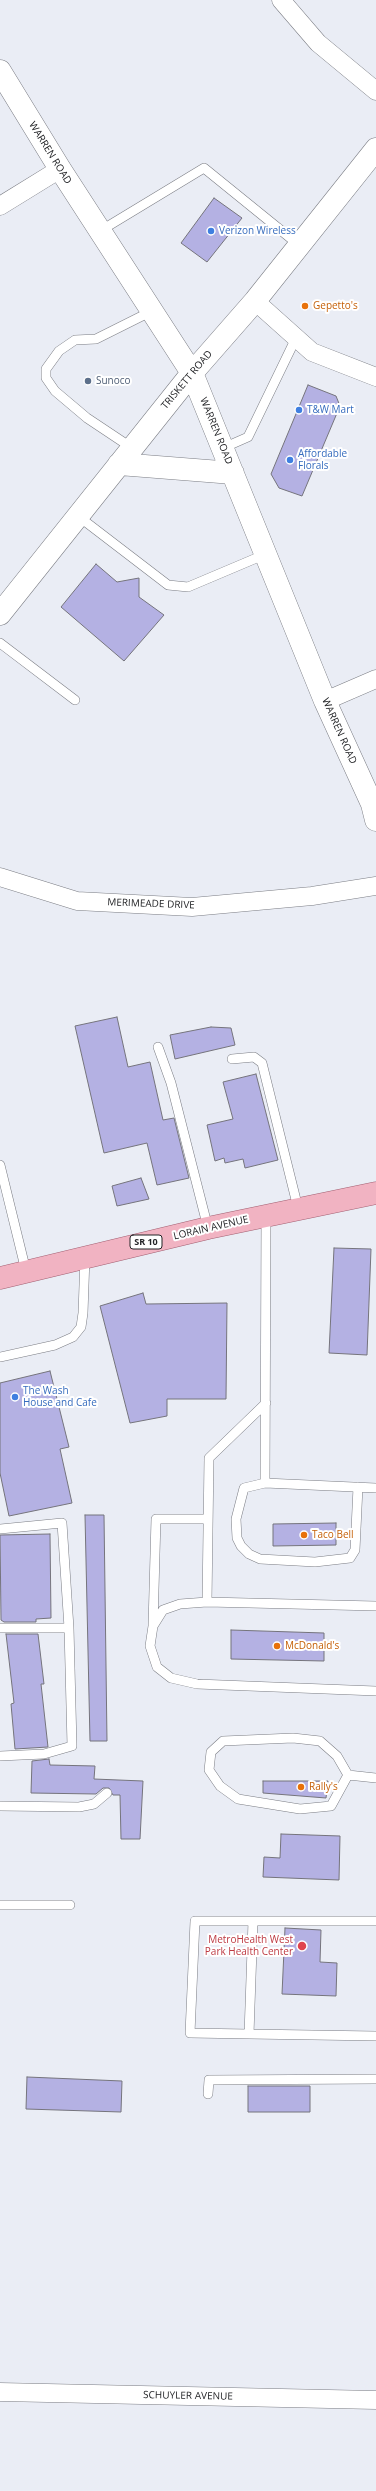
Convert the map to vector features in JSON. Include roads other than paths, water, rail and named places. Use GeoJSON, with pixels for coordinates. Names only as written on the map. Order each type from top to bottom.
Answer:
{"type":"FeatureCollection","features":[{"type":"Feature","properties":{"kind":"main road","name":"WARREN ROAD"},"geometry":{"type":"LineString","coordinates":[[0,71],[60,169],[192,373],[325,701],[372,804],[376,820]]}},
{"type":"Feature","properties":{"kind":"main road","name":"TRISKETT ROAD"},"geometry":{"type":"LineString","coordinates":[[3,605],[78,516],[192,373],[255,301],[376,149]]}},
{"type":"Feature","properties":{"kind":"main road"},"geometry":{"type":"LineString","coordinates":[[125,456],[233,473]]}},
{"type":"Feature","properties":{"kind":"main road","name":"LORAIN AVENUE"},"geometry":{"type":"LineString","coordinates":[[0,1278],[208,1228],[298,1208],[376,1193]]}},
{"type":"Feature","properties":{"kind":"street"},"geometry":{"type":"LineString","coordinates":[[282,0],[318,43],[376,92]]}},
{"type":"Feature","properties":{"kind":"street"},"geometry":{"type":"LineString","coordinates":[[0,206],[60,169]]}},
{"type":"Feature","properties":{"kind":"street"},"geometry":{"type":"LineString","coordinates":[[255,301],[312,352],[376,377]]}},
{"type":"Feature","properties":{"kind":"street"},"geometry":{"type":"LineString","coordinates":[[325,701],[376,679]]}},
{"type":"Feature","properties":{"kind":"street","name":"MERIMEADE DRIVE"},"geometry":{"type":"LineString","coordinates":[[0,877],[77,901],[192,907],[312,896],[376,886]]}},
{"type":"Feature","properties":{"kind":"street","name":"SCHUYLER AVENUE"},"geometry":{"type":"LineString","coordinates":[[0,2392],[376,2400]]}},
{"type":"Feature","properties":{"kind":"lane"},"geometry":{"type":"LineString","coordinates":[[100,231],[204,168],[300,245]]}},
{"type":"Feature","properties":{"kind":"lane"},"geometry":{"type":"LineString","coordinates":[[125,456],[87,418],[55,391],[46,378],[46,368],[59,351],[75,340],[96,339],[152,311]]}},
{"type":"Feature","properties":{"kind":"lane"},"geometry":{"type":"LineString","coordinates":[[223,448],[248,437],[296,338]]}},
{"type":"Feature","properties":{"kind":"lane"},"geometry":{"type":"LineString","coordinates":[[78,516],[168,585],[188,587],[266,554]]}},
{"type":"Feature","properties":{"kind":"lane"},"geometry":{"type":"LineString","coordinates":[[0,643],[75,700]]}},
{"type":"Feature","properties":{"kind":"lane"},"geometry":{"type":"LineString","coordinates":[[158,1047],[171,1083],[208,1228]]}},
{"type":"Feature","properties":{"kind":"lane"},"geometry":{"type":"LineString","coordinates":[[232,1059],[254,1057],[262,1063],[298,1208]]}},
{"type":"Feature","properties":{"kind":"lane"},"geometry":{"type":"LineString","coordinates":[[0,1165],[26,1271]]}},
{"type":"Feature","properties":{"kind":"lane"},"geometry":{"type":"LineString","coordinates":[[265,1483],[266,1215]]}},
{"type":"Feature","properties":{"kind":"lane"},"geometry":{"type":"LineString","coordinates":[[0,1357],[55,1346],[73,1337],[81,1327],[85,1257]]}},
{"type":"Feature","properties":{"kind":"lane"},"geometry":{"type":"LineString","coordinates":[[207,1602],[209,1458],[266,1403]]}},
{"type":"Feature","properties":{"kind":"lane"},"geometry":{"type":"LineString","coordinates":[[358,1487],[355,1550],[350,1558],[315,1562],[260,1559],[249,1554],[241,1546],[237,1538],[236,1519],[244,1488],[265,1483],[358,1487],[376,1488]]}},
{"type":"Feature","properties":{"kind":"lane"},"geometry":{"type":"LineString","coordinates":[[208,1519],[156,1519],[153,1626],[150,1646],[157,1667],[171,1678],[197,1684],[376,1691]]}},
{"type":"Feature","properties":{"kind":"lane"},"geometry":{"type":"LineString","coordinates":[[0,1529],[62,1523],[69,1628],[72,1746],[44,1754],[0,1756]]}},
{"type":"Feature","properties":{"kind":"lane"},"geometry":{"type":"LineString","coordinates":[[153,1626],[163,1610],[180,1604],[207,1602],[376,1606]]}},
{"type":"Feature","properties":{"kind":"lane"},"geometry":{"type":"LineString","coordinates":[[0,1628],[69,1628]]}},
{"type":"Feature","properties":{"kind":"lane"},"geometry":{"type":"LineString","coordinates":[[293,1738],[320,1741],[336,1756],[348,1775],[331,1806],[300,1809],[238,1799],[220,1786],[209,1770],[211,1752],[223,1741],[293,1738]]}},
{"type":"Feature","properties":{"kind":"lane"},"geometry":{"type":"LineString","coordinates":[[348,1775],[376,1778]]}},
{"type":"Feature","properties":{"kind":"lane"},"geometry":{"type":"LineString","coordinates":[[0,1806],[79,1807],[94,1804],[107,1793]]}},
{"type":"Feature","properties":{"kind":"lane"},"geometry":{"type":"LineString","coordinates":[[0,1905],[70,1905]]}},
{"type":"Feature","properties":{"kind":"lane"},"geometry":{"type":"LineString","coordinates":[[376,1921],[195,1921],[190,2033],[376,2036]]}},
{"type":"Feature","properties":{"kind":"lane"},"geometry":{"type":"LineString","coordinates":[[249,2034],[253,1921]]}},
{"type":"Feature","properties":{"kind":"lane"},"geometry":{"type":"LineString","coordinates":[[208,2094],[208,2080],[376,2079]]}},
{"type":"Feature","properties":{"kind":"place","name":"Verizon Wireless"},"geometry":{"type":"Point","coordinates":[211,231]}},
{"type":"Feature","properties":{"kind":"place","name":"Gepetto's"},"geometry":{"type":"Point","coordinates":[305,306]}},
{"type":"Feature","properties":{"kind":"place","name":"Sunoco"},"geometry":{"type":"Point","coordinates":[88,381]}},
{"type":"Feature","properties":{"kind":"place","name":"T&W Mart"},"geometry":{"type":"Point","coordinates":[299,410]}},
{"type":"Feature","properties":{"kind":"place","name":"Affordable Florals"},"geometry":{"type":"Point","coordinates":[290,460]}},
{"type":"Feature","properties":{"kind":"place","name":"The Wash House and Cafe"},"geometry":{"type":"Point","coordinates":[15,1397]}},
{"type":"Feature","properties":{"kind":"place","name":"Taco Bell"},"geometry":{"type":"Point","coordinates":[304,1535]}},
{"type":"Feature","properties":{"kind":"place","name":"McDonald's"},"geometry":{"type":"Point","coordinates":[277,1646]}},
{"type":"Feature","properties":{"kind":"place","name":"Rally's"},"geometry":{"type":"Point","coordinates":[301,1787]}},
{"type":"Feature","properties":{"kind":"place","name":"MetroHealth West Park Health Center"},"geometry":{"type":"Point","coordinates":[302,1946]}}]}
